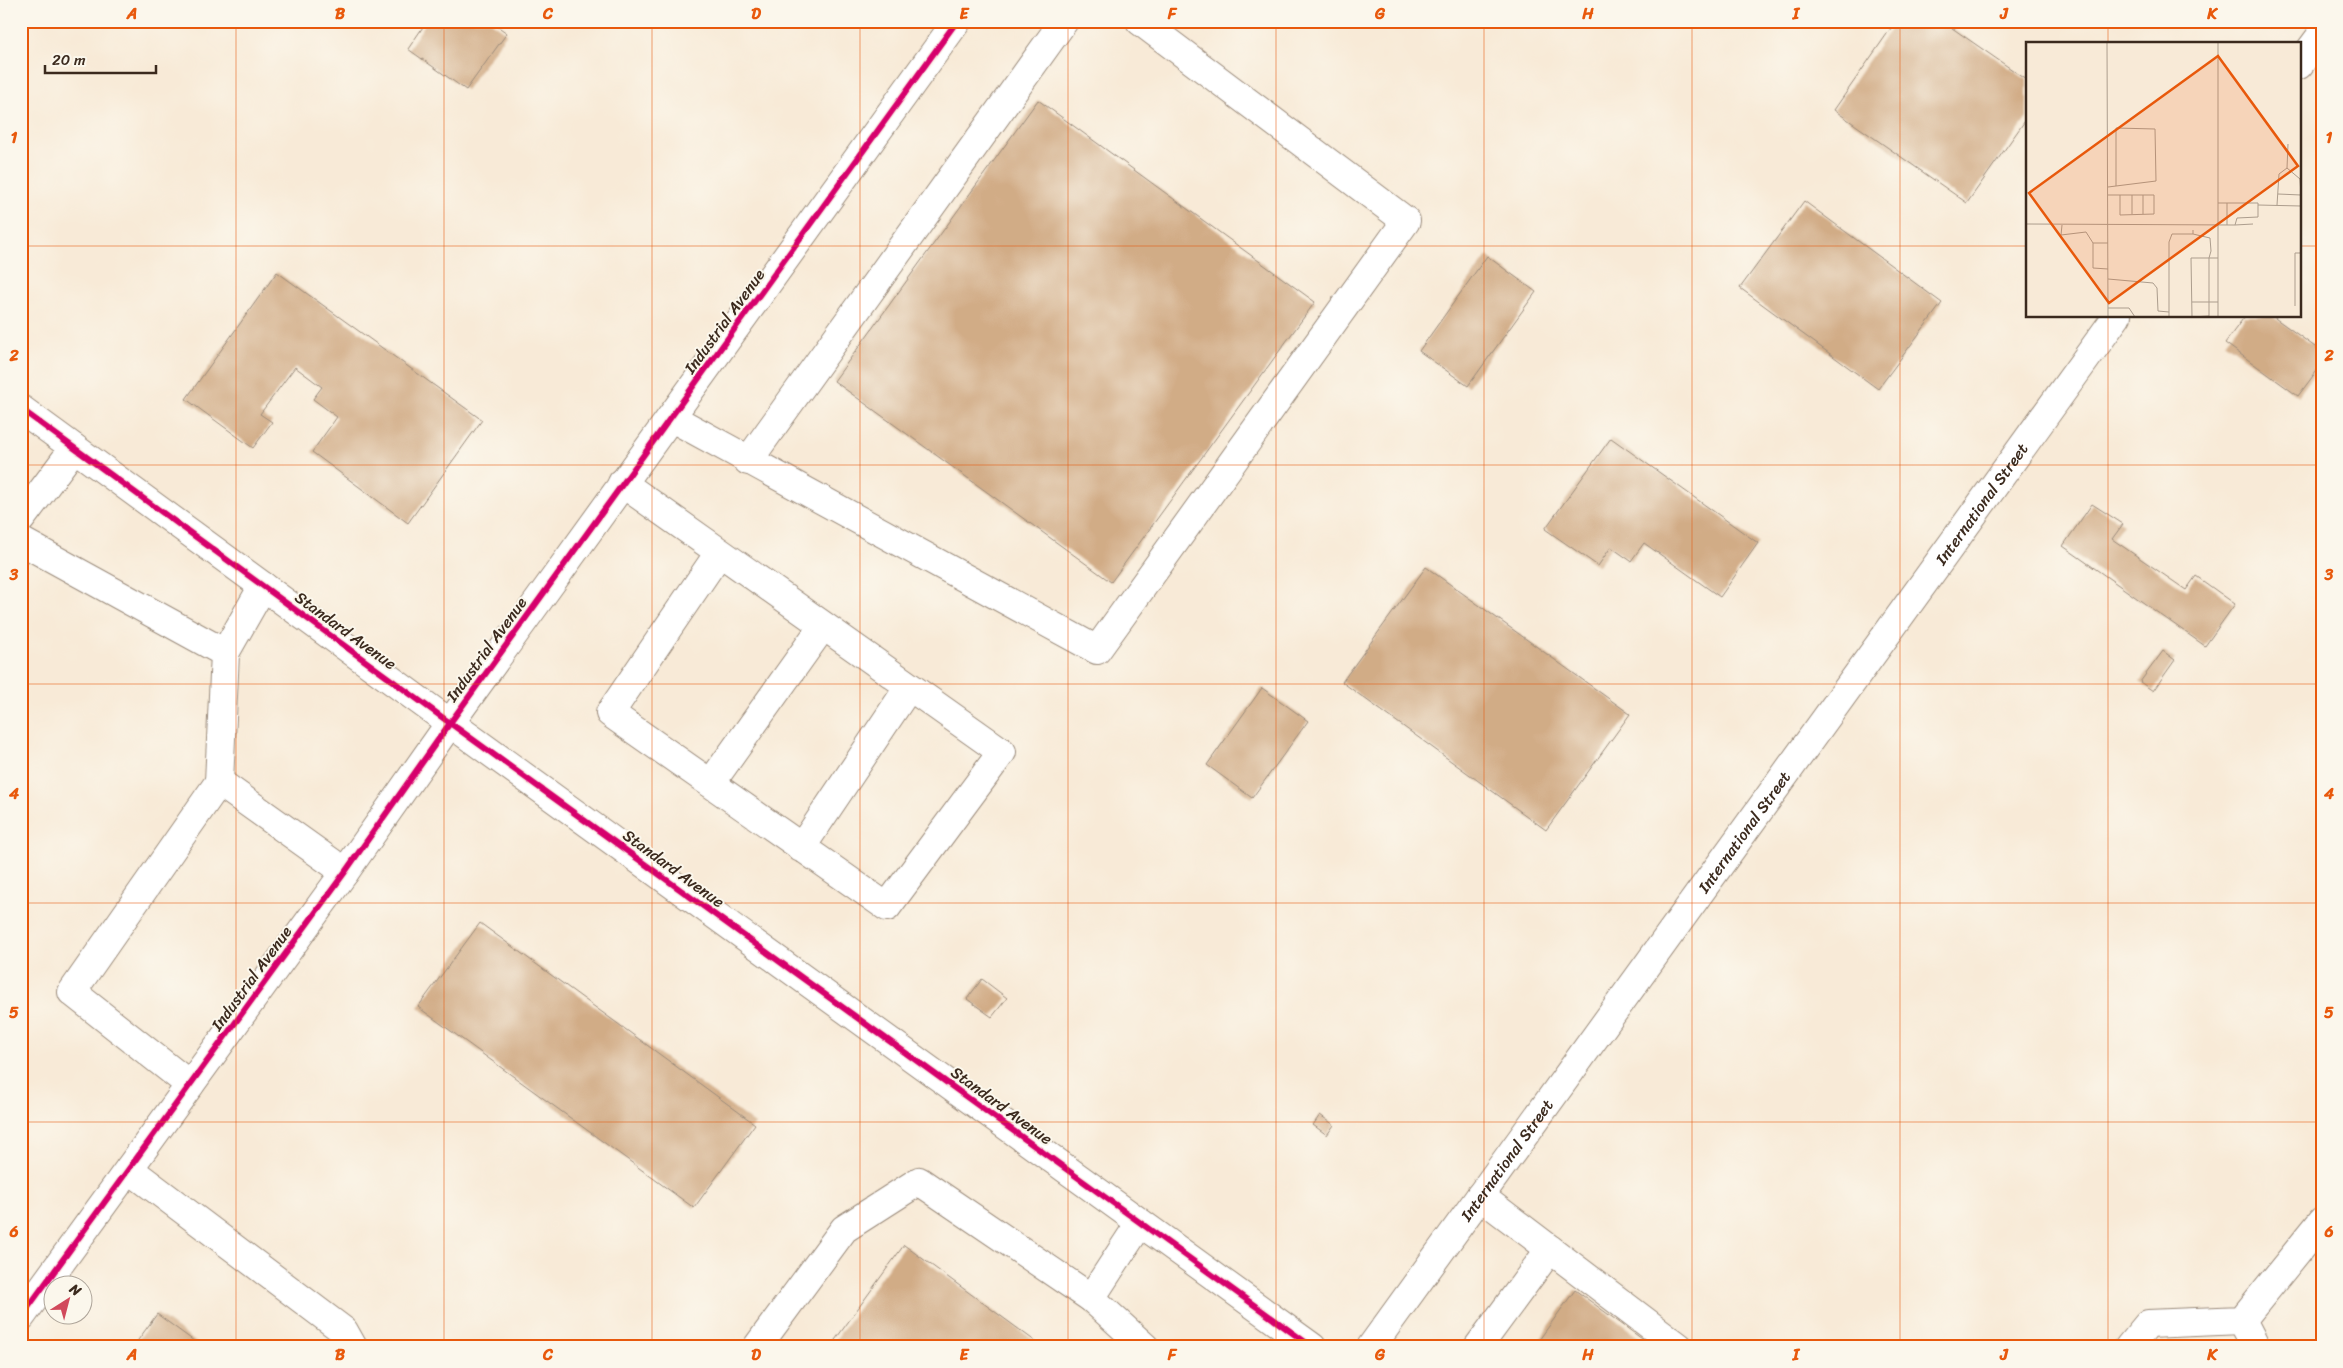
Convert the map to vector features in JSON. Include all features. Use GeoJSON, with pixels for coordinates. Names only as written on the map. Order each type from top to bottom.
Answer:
{"type":"FeatureCollection","features":[{"type":"Feature","properties":{"kind":"street","name":"Industrial Avenue"},"geometry":{"type":"LineString","coordinates":[[21,1317],[345,872],[622,483],[672,418],[956,21]]}},
{"type":"Feature","properties":{"kind":"street"},"geometry":{"type":"LineString","coordinates":[[748,461],[1064,21]]}},
{"type":"Feature","properties":{"kind":"street"},"geometry":{"type":"LineString","coordinates":[[672,418],[1097,650],[1406,221],[1140,21]]}},
{"type":"Feature","properties":{"kind":"street"},"geometry":{"type":"LineString","coordinates":[[2300,64],[2322,34]]}},
{"type":"Feature","properties":{"kind":"street","name":"International Street"},"geometry":{"type":"LineString","coordinates":[[1371,1347],[2116,318]]}},
{"type":"Feature","properties":{"kind":"street","name":"Standard Avenue"},"geometry":{"type":"LineString","coordinates":[[21,409],[450,723],[1312,1347]]}},
{"type":"Feature","properties":{"kind":"street"},"geometry":{"type":"LineString","coordinates":[[21,519],[74,448]]}},
{"type":"Feature","properties":{"kind":"street"},"geometry":{"type":"LineString","coordinates":[[622,483],[1002,752],[887,908],[610,713],[720,553]]}},
{"type":"Feature","properties":{"kind":"street"},"geometry":{"type":"LineString","coordinates":[[21,541],[225,653]]}},
{"type":"Feature","properties":{"kind":"street"},"geometry":{"type":"LineString","coordinates":[[190,1084],[72,992],[218,782],[225,653],[263,586]]}},
{"type":"Feature","properties":{"kind":"street"},"geometry":{"type":"LineString","coordinates":[[711,784],[823,626]]}},
{"type":"Feature","properties":{"kind":"street"},"geometry":{"type":"LineString","coordinates":[[801,848],[909,687]]}},
{"type":"Feature","properties":{"kind":"street"},"geometry":{"type":"LineString","coordinates":[[218,782],[345,872]]}},
{"type":"Feature","properties":{"kind":"street"},"geometry":{"type":"LineString","coordinates":[[129,1169],[344,1331],[353,1347]]}},
{"type":"Feature","properties":{"kind":"street"},"geometry":{"type":"LineString","coordinates":[[757,1347],[844,1229],[919,1182],[1091,1298],[1145,1347]]}},
{"type":"Feature","properties":{"kind":"street"},"geometry":{"type":"LineString","coordinates":[[1480,1196],[1679,1347]]}},
{"type":"Feature","properties":{"kind":"street"},"geometry":{"type":"LineString","coordinates":[[2129,1347],[2148,1324],[2242,1320],[2322,1221]]}},
{"type":"Feature","properties":{"kind":"street"},"geometry":{"type":"LineString","coordinates":[[1091,1298],[1140,1223]]}},
{"type":"Feature","properties":{"kind":"street"},"geometry":{"type":"LineString","coordinates":[[1478,1347],[1550,1249]]}},
{"type":"Feature","properties":{"kind":"street"},"geometry":{"type":"LineString","coordinates":[[2242,1320],[2256,1347]]}},
{"type":"Feature","properties":{"kind":"building"},"geometry":{"type":"Polygon","coordinates":[[[427,21],[490,21],[507,33],[466,90],[408,49],[427,21]]]}},
{"type":"Feature","properties":{"kind":"building"},"geometry":{"type":"Polygon","coordinates":[[[1896,21],[1942,21],[2026,79],[2026,119],[1967,203],[1834,110],[1896,21]]]}},
{"type":"Feature","properties":{"kind":"building"},"geometry":{"type":"Polygon","coordinates":[[[1038,100],[1315,302],[1111,582],[834,381],[1038,100]]]}},
{"type":"Feature","properties":{"kind":"building"},"geometry":{"type":"Polygon","coordinates":[[[1804,201],[1942,303],[1878,389],[1740,288],[1804,201]]]}},
{"type":"Feature","properties":{"kind":"building"},"geometry":{"type":"Polygon","coordinates":[[[1487,256],[1536,292],[1468,386],[1419,351],[1487,256]]]}},
{"type":"Feature","properties":{"kind":"building"},"geometry":{"type":"Polygon","coordinates":[[[277,272],[482,420],[408,523],[312,452],[337,417],[313,399],[322,387],[295,367],[260,414],[272,422],[253,448],[186,399],[277,272]]]}},
{"type":"Feature","properties":{"kind":"building"},"geometry":{"type":"Polygon","coordinates":[[[2244,318],[2275,318],[2322,352],[2322,364],[2298,396],[2225,343],[2244,318]]]}},
{"type":"Feature","properties":{"kind":"building"},"geometry":{"type":"Polygon","coordinates":[[[1611,438],[1758,543],[1720,597],[1644,543],[1631,561],[1611,547],[1598,566],[1545,529],[1611,438]]]}},
{"type":"Feature","properties":{"kind":"building"},"geometry":{"type":"Polygon","coordinates":[[[2092,504],[2123,524],[2112,539],[2186,590],[2196,576],[2235,604],[2205,646],[2063,546],[2092,504]]]}},
{"type":"Feature","properties":{"kind":"building"},"geometry":{"type":"Polygon","coordinates":[[[1426,567],[1630,714],[1546,830],[1342,682],[1426,567]]]}},
{"type":"Feature","properties":{"kind":"building"},"geometry":{"type":"Polygon","coordinates":[[[2163,651],[2175,660],[2153,691],[2140,682],[2163,651]]]}},
{"type":"Feature","properties":{"kind":"building"},"geometry":{"type":"Polygon","coordinates":[[[1262,688],[1308,721],[1252,798],[1207,765],[1262,688]]]}},
{"type":"Feature","properties":{"kind":"building"},"geometry":{"type":"Polygon","coordinates":[[[480,923],[755,1124],[694,1208],[418,1007],[480,923]]]}},
{"type":"Feature","properties":{"kind":"building"},"geometry":{"type":"Polygon","coordinates":[[[982,979],[1007,998],[992,1017],[967,999],[982,979]]]}},
{"type":"Feature","properties":{"kind":"building"},"geometry":{"type":"Polygon","coordinates":[[[1320,1115],[1334,1125],[1327,1135],[1313,1125],[1320,1115]]]}},
{"type":"Feature","properties":{"kind":"building"},"geometry":{"type":"Polygon","coordinates":[[[904,1245],[1043,1347],[830,1347],[904,1245]]]}},
{"type":"Feature","properties":{"kind":"building"},"geometry":{"type":"Polygon","coordinates":[[[1575,1290],[1653,1347],[1534,1347],[1575,1290]]]}},
{"type":"Feature","properties":{"kind":"building"},"geometry":{"type":"Polygon","coordinates":[[[157,1314],[202,1347],[133,1347],[157,1314]]]}},
{"type":"Feature","properties":{"kind":"cycle path"},"geometry":{"type":"LineString","coordinates":[[21,1317],[345,872],[450,723],[957,21]]}},
{"type":"Feature","properties":{"kind":"cycle path"},"geometry":{"type":"LineString","coordinates":[[21,409],[450,723],[1312,1347]]}}]}
